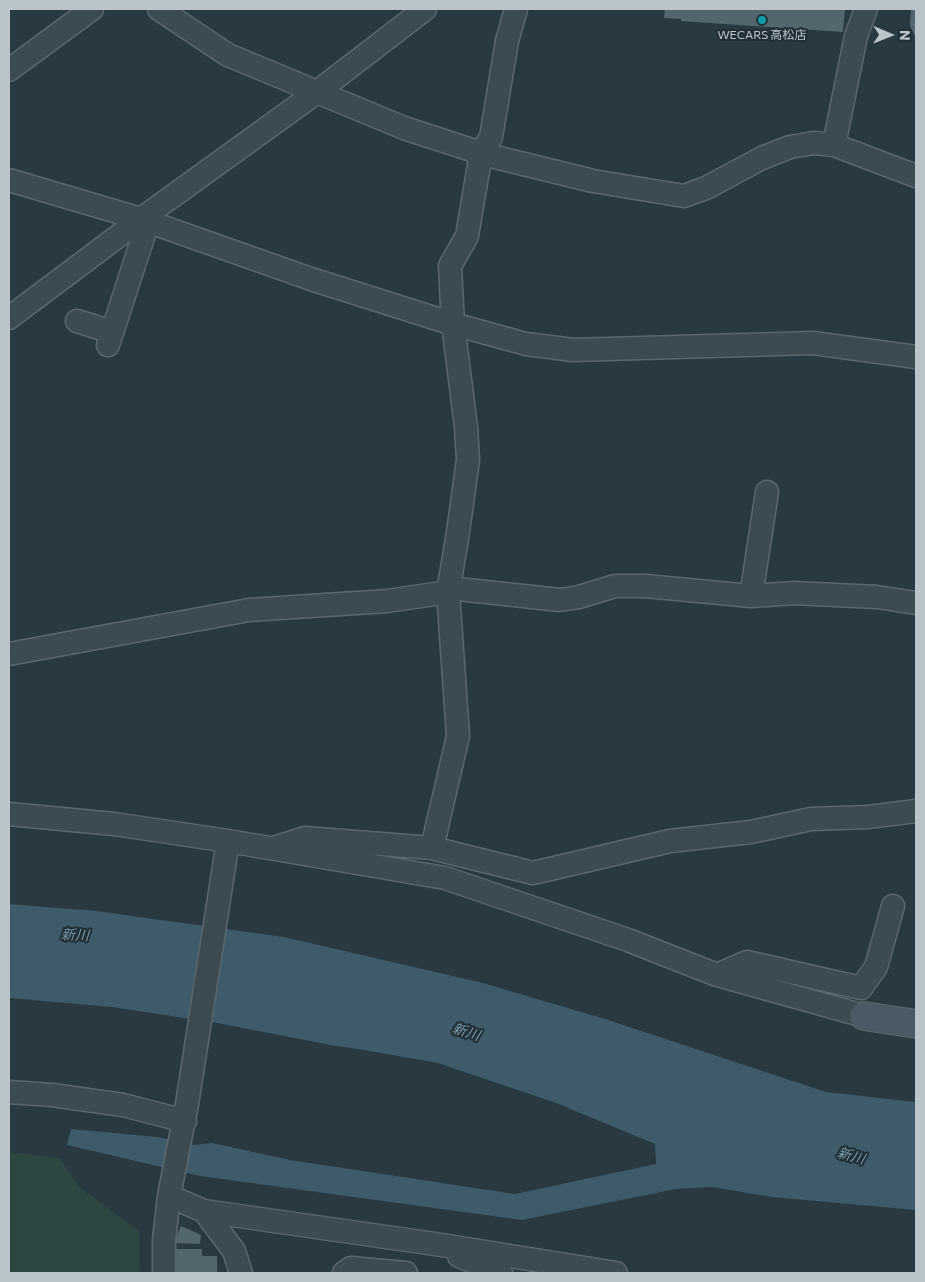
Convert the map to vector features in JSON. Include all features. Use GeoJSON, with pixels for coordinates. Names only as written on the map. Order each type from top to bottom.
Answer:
{"type":"FeatureCollection","features":[{"type":"Feature","properties":{"kind":"street"},"geometry":{"type":"LineString","coordinates":[[9,70],[92,9]]}},
{"type":"Feature","properties":{"kind":"street"},"geometry":{"type":"LineString","coordinates":[[159,9],[228,55],[404,128],[481,153],[593,181],[684,196],[706,188],[762,158],[790,147],[814,143],[834,145],[916,176]]}},
{"type":"Feature","properties":{"kind":"street"},"geometry":{"type":"LineString","coordinates":[[9,318],[144,221],[425,9]]}},
{"type":"Feature","properties":{"kind":"street"},"geometry":{"type":"LineString","coordinates":[[432,848],[458,736],[448,590],[458,539],[468,460],[466,427],[453,324],[450,266],[467,236],[481,153],[491,137],[507,41],[516,9]]}},
{"type":"Feature","properties":{"kind":"street"},"geometry":{"type":"LineString","coordinates":[[834,145],[856,36],[866,9]]}},
{"type":"Feature","properties":{"kind":"street"},"geometry":{"type":"LineString","coordinates":[[9,180],[144,221],[311,279],[453,324],[526,344],[573,350],[813,343],[916,357]]}},
{"type":"Feature","properties":{"kind":"street"},"geometry":{"type":"LineString","coordinates":[[77,321],[110,338],[144,221]]}},
{"type":"Feature","properties":{"kind":"street"},"geometry":{"type":"LineString","coordinates":[[751,596],[767,492]]}},
{"type":"Feature","properties":{"kind":"street"},"geometry":{"type":"LineString","coordinates":[[9,654],[249,610],[387,601],[448,590],[560,600],[579,597],[615,586],[646,586],[751,596],[794,593],[877,598],[916,603]]}},
{"type":"Feature","properties":{"kind":"street"},"geometry":{"type":"LineString","coordinates":[[274,848],[306,838],[432,848],[533,873],[670,841],[751,832],[811,819],[868,817],[916,811]]}},
{"type":"Feature","properties":{"kind":"street"},"geometry":{"type":"LineString","coordinates":[[9,814],[114,824],[227,850],[274,848],[445,878],[628,940],[717,975],[864,1016],[916,1024]]}},
{"type":"Feature","properties":{"kind":"street"},"geometry":{"type":"LineString","coordinates":[[164,1273],[164,1240],[171,1185],[185,1120],[227,850]]}},
{"type":"Feature","properties":{"kind":"street"},"geometry":{"type":"LineString","coordinates":[[717,975],[747,962],[861,988],[876,967],[893,906]]}},
{"type":"Feature","properties":{"kind":"street"},"geometry":{"type":"LineString","coordinates":[[9,1092],[52,1095],[122,1105],[185,1120]]}},
{"type":"Feature","properties":{"kind":"street"},"geometry":{"type":"LineString","coordinates":[[171,1185],[204,1211],[234,1251],[241,1273]]}},
{"type":"Feature","properties":{"kind":"street"},"geometry":{"type":"LineString","coordinates":[[204,1211],[442,1245],[616,1273]]}},
{"type":"Feature","properties":{"kind":"street"},"geometry":{"type":"LineString","coordinates":[[442,1245],[462,1258],[501,1273]]}},
{"type":"Feature","properties":{"kind":"street"},"geometry":{"type":"LineString","coordinates":[[344,1273],[351,1268],[406,1273]]}},
{"type":"Feature","properties":{"kind":"green space"},"geometry":{"type":"Polygon","coordinates":[[[9,1152],[60,1158],[79,1187],[139,1231],[140,1273],[9,1273],[9,1152]]]}},
{"type":"Feature","properties":{"kind":"water","name":"新川"},"geometry":{"type":"Polygon","coordinates":[[[9,904],[96,911],[284,937],[483,983],[605,1019],[826,1092],[916,1102],[916,1210],[772,1197],[712,1187],[676,1189],[522,1220],[200,1176],[67,1145],[71,1129],[157,1137],[193,1145],[212,1143],[290,1160],[515,1194],[656,1164],[655,1144],[556,1103],[438,1063],[217,1023],[112,1007],[9,998],[9,904]]]}},
{"type":"Feature","properties":{"kind":"building","name":"WECARS 高松店"},"geometry":{"type":"Polygon","coordinates":[[[665,9],[845,9],[843,32],[681,21],[681,19],[664,18],[665,9]]]}},
{"type":"Feature","properties":{"kind":"building"},"geometry":{"type":"Polygon","coordinates":[[[911,9],[916,9],[916,38],[910,26],[911,9]]]}},
{"type":"Feature","properties":{"kind":"building"},"geometry":{"type":"Polygon","coordinates":[[[181,1226],[201,1235],[200,1244],[174,1243],[181,1226]]]}},
{"type":"Feature","properties":{"kind":"building"},"geometry":{"type":"Polygon","coordinates":[[[174,1249],[202,1249],[202,1256],[217,1256],[217,1273],[174,1273],[174,1249]]]}},
{"type":"Feature","properties":{"kind":"place","name":"WECARS 高松店"},"geometry":{"type":"Point","coordinates":[762,20]}}]}
